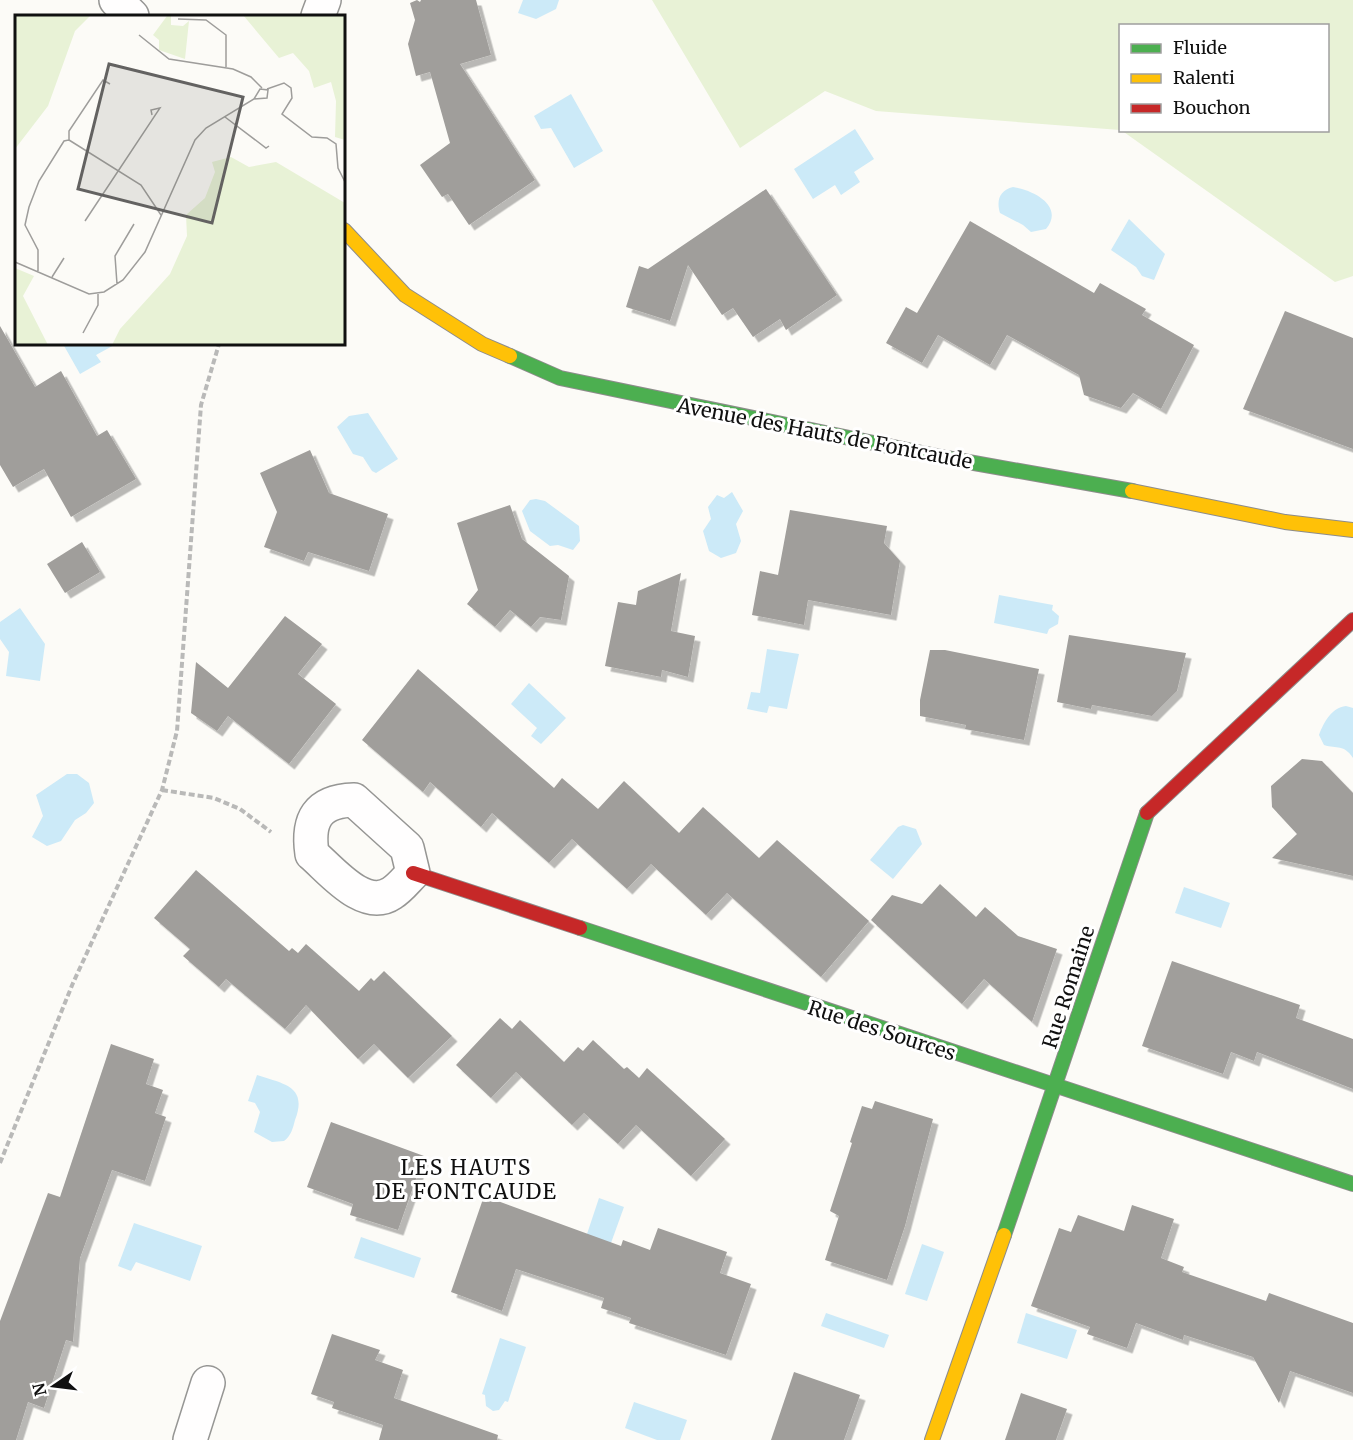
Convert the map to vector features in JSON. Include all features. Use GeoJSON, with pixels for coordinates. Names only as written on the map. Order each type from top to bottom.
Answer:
{"type":"FeatureCollection","features":[{"type":"Feature","properties":{"kind":"street"},"geometry":{"type":"LineString","coordinates":[[116,0],[131,15]]}},
{"type":"Feature","properties":{"kind":"street"},"geometry":{"type":"LineString","coordinates":[[318,15],[324,0]]}},
{"type":"Feature","properties":{"kind":"street","name":"Avenue des Hauts de Fontcaude"},"geometry":{"type":"LineString","coordinates":[[345,231],[405,295],[482,344],[560,378],[946,458],[1196,502],[1285,522],[1353,530]]}},
{"type":"Feature","properties":{"kind":"street","name":"Rue Romaine"},"geometry":{"type":"LineString","coordinates":[[932,1440],[1056,1087],[1145,815],[1353,620]]}},
{"type":"Feature","properties":{"kind":"street"},"geometry":{"type":"LineString","coordinates":[[354,800],[407,848],[413,873],[391,894],[378,898],[360,895],[312,854],[309,832],[317,813],[336,801],[354,800]]}},
{"type":"Feature","properties":{"kind":"street","name":"Rue des Sources"},"geometry":{"type":"LineString","coordinates":[[413,873],[1353,1184]]}},
{"type":"Feature","properties":{"kind":"street"},"geometry":{"type":"LineString","coordinates":[[190,1440],[208,1383]]}},
{"type":"Feature","properties":{"kind":"path"},"geometry":{"type":"LineString","coordinates":[[0,1163],[73,983],[162,790],[177,731],[201,405],[219,345]]}},
{"type":"Feature","properties":{"kind":"path"},"geometry":{"type":"LineString","coordinates":[[162,790],[214,798],[231,805],[277,836],[309,832]]}},
{"type":"Feature","properties":{"kind":"green space"},"geometry":{"type":"Polygon","coordinates":[[[652,0],[1353,0],[1353,276],[1335,282],[1124,132],[1329,132],[1329,24],[1119,24],[1119,130],[876,111],[825,91],[740,148],[652,0]]]}},
{"type":"Feature","properties":{"kind":"water"},"geometry":{"type":"Polygon","coordinates":[[[523,0],[559,0],[556,9],[536,19],[518,13],[523,0]]]}},
{"type":"Feature","properties":{"kind":"water"},"geometry":{"type":"Polygon","coordinates":[[[571,94],[603,151],[574,168],[551,128],[541,129],[534,116],[571,94]]]}},
{"type":"Feature","properties":{"kind":"water"},"geometry":{"type":"Polygon","coordinates":[[[855,129],[874,159],[854,172],[860,182],[841,195],[835,185],[813,199],[794,169],[855,129]]]}},
{"type":"Feature","properties":{"kind":"water"},"geometry":{"type":"Polygon","coordinates":[[[1013,187],[1037,196],[1049,206],[1052,213],[1051,221],[1046,229],[1031,232],[1000,213],[1000,196],[1005,190],[1013,187]]]}},
{"type":"Feature","properties":{"kind":"water"},"geometry":{"type":"Polygon","coordinates":[[[1129,219],[1165,254],[1154,280],[1142,276],[1136,267],[1111,250],[1129,219]]]}},
{"type":"Feature","properties":{"kind":"water"},"geometry":{"type":"Polygon","coordinates":[[[64,345],[114,345],[96,355],[101,362],[80,374],[64,345]]]}},
{"type":"Feature","properties":{"kind":"water"},"geometry":{"type":"Polygon","coordinates":[[[368,413],[398,459],[376,473],[372,471],[363,457],[353,454],[337,427],[349,416],[368,413]]]}},
{"type":"Feature","properties":{"kind":"water"},"geometry":{"type":"Polygon","coordinates":[[[732,492],[743,511],[736,524],[741,541],[736,553],[721,558],[709,551],[703,531],[711,519],[708,507],[717,495],[724,498],[732,492]]]}},
{"type":"Feature","properties":{"kind":"water"},"geometry":{"type":"Polygon","coordinates":[[[530,500],[545,501],[579,526],[580,541],[573,550],[558,545],[550,546],[530,531],[522,511],[530,500]]]}},
{"type":"Feature","properties":{"kind":"water"},"geometry":{"type":"Polygon","coordinates":[[[999,595],[1053,605],[1052,610],[1059,616],[1058,624],[1049,629],[1047,634],[994,623],[999,595]]]}},
{"type":"Feature","properties":{"kind":"water"},"geometry":{"type":"Polygon","coordinates":[[[20,608],[45,644],[40,681],[6,676],[9,652],[0,639],[0,622],[20,608]]]}},
{"type":"Feature","properties":{"kind":"water"},"geometry":{"type":"Polygon","coordinates":[[[767,649],[799,654],[787,709],[769,706],[767,713],[747,709],[751,692],[760,693],[767,649]]]}},
{"type":"Feature","properties":{"kind":"water"},"geometry":{"type":"Polygon","coordinates":[[[529,683],[566,718],[541,744],[531,736],[537,728],[511,704],[529,683]]]}},
{"type":"Feature","properties":{"kind":"water"},"geometry":{"type":"Polygon","coordinates":[[[1346,706],[1353,708],[1353,758],[1343,749],[1324,745],[1319,735],[1332,713],[1346,706]]]}},
{"type":"Feature","properties":{"kind":"water"},"geometry":{"type":"Polygon","coordinates":[[[67,774],[77,774],[89,783],[94,803],[86,813],[75,820],[61,841],[47,846],[32,837],[43,816],[36,795],[67,774]]]}},
{"type":"Feature","properties":{"kind":"water"},"geometry":{"type":"Polygon","coordinates":[[[903,825],[916,829],[922,844],[893,879],[870,860],[898,827],[903,825]]]}},
{"type":"Feature","properties":{"kind":"water"},"geometry":{"type":"Polygon","coordinates":[[[1184,887],[1230,903],[1221,928],[1175,913],[1184,887]]]}},
{"type":"Feature","properties":{"kind":"water"},"geometry":{"type":"Polygon","coordinates":[[[257,1075],[284,1084],[296,1093],[298,1109],[291,1132],[284,1141],[272,1142],[254,1132],[260,1112],[255,1103],[248,1101],[257,1075]]]}},
{"type":"Feature","properties":{"kind":"water"},"geometry":{"type":"Polygon","coordinates":[[[599,1198],[624,1207],[607,1254],[583,1246],[599,1198]]]}},
{"type":"Feature","properties":{"kind":"water"},"geometry":{"type":"Polygon","coordinates":[[[134,1223],[202,1246],[190,1281],[136,1262],[131,1271],[118,1266],[134,1223]]]}},
{"type":"Feature","properties":{"kind":"water"},"geometry":{"type":"Polygon","coordinates":[[[361,1237],[421,1258],[414,1278],[354,1258],[361,1237]]]}},
{"type":"Feature","properties":{"kind":"water"},"geometry":{"type":"Polygon","coordinates":[[[922,1244],[944,1252],[927,1301],[905,1294],[922,1244]]]}},
{"type":"Feature","properties":{"kind":"water"},"geometry":{"type":"Polygon","coordinates":[[[826,1313],[889,1335],[884,1348],[821,1326],[826,1313]]]}},
{"type":"Feature","properties":{"kind":"water"},"geometry":{"type":"Polygon","coordinates":[[[1026,1313],[1077,1330],[1067,1359],[1017,1343],[1026,1313]]]}},
{"type":"Feature","properties":{"kind":"water"},"geometry":{"type":"Polygon","coordinates":[[[500,1338],[526,1347],[508,1402],[505,1401],[499,1410],[493,1411],[486,1406],[485,1395],[482,1394],[500,1338]]]}},
{"type":"Feature","properties":{"kind":"water"},"geometry":{"type":"Polygon","coordinates":[[[634,1402],[687,1420],[680,1440],[657,1440],[625,1428],[634,1402]]]}},
{"type":"Feature","properties":{"kind":"building"},"geometry":{"type":"Polygon","coordinates":[[[417,0],[420,2],[421,0],[476,0],[491,55],[460,64],[535,180],[469,225],[448,194],[442,197],[420,165],[450,143],[430,72],[416,76],[408,44],[415,20],[410,3],[417,0]]]}},
{"type":"Feature","properties":{"kind":"building"},"geometry":{"type":"Polygon","coordinates":[[[766,189],[837,295],[786,330],[780,319],[753,337],[733,308],[722,315],[688,265],[670,321],[626,307],[639,266],[648,269],[766,189]]]}},
{"type":"Feature","properties":{"kind":"building"},"geometry":{"type":"Polygon","coordinates":[[[970,221],[1094,293],[1100,283],[1146,309],[1142,315],[1194,345],[1161,409],[1133,393],[1121,408],[1084,395],[1079,375],[1007,335],[990,365],[938,335],[922,363],[886,343],[906,307],[917,313],[970,221]]]}},
{"type":"Feature","properties":{"kind":"building"},"geometry":{"type":"Polygon","coordinates":[[[1285,311],[1353,338],[1353,449],[1243,409],[1285,311]]]}},
{"type":"Feature","properties":{"kind":"building"},"geometry":{"type":"Polygon","coordinates":[[[0,326],[35,387],[61,371],[97,436],[107,430],[136,479],[71,517],[44,469],[13,487],[0,465],[0,326]]]}},
{"type":"Feature","properties":{"kind":"building"},"geometry":{"type":"Polygon","coordinates":[[[310,450],[329,493],[388,514],[369,571],[308,552],[304,561],[264,547],[277,512],[260,473],[310,450]]]}},
{"type":"Feature","properties":{"kind":"building"},"geometry":{"type":"Polygon","coordinates":[[[510,505],[522,539],[569,576],[561,620],[540,617],[531,627],[510,610],[495,627],[467,604],[478,590],[457,523],[510,505]]]}},
{"type":"Feature","properties":{"kind":"building"},"geometry":{"type":"Polygon","coordinates":[[[790,510],[887,526],[884,543],[900,561],[891,615],[808,600],[804,625],[752,615],[760,571],[778,575],[790,510]]]}},
{"type":"Feature","properties":{"kind":"building"},"geometry":{"type":"Polygon","coordinates":[[[82,542],[100,572],[65,593],[47,564],[82,542]]]}},
{"type":"Feature","properties":{"kind":"building"},"geometry":{"type":"Polygon","coordinates":[[[681,573],[671,631],[695,636],[688,677],[662,670],[661,677],[605,666],[618,602],[636,605],[638,591],[681,573]]]}},
{"type":"Feature","properties":{"kind":"building"},"geometry":{"type":"Polygon","coordinates":[[[285,616],[322,644],[298,674],[336,704],[289,764],[228,716],[217,731],[191,713],[196,662],[228,688],[285,616]]]}},
{"type":"Feature","properties":{"kind":"building"},"geometry":{"type":"Polygon","coordinates":[[[1069,635],[1186,653],[1177,691],[1152,716],[1092,705],[1091,709],[1057,702],[1069,635]]]}},
{"type":"Feature","properties":{"kind":"building"},"geometry":{"type":"Polygon","coordinates":[[[930,650],[945,650],[1039,669],[1024,740],[965,729],[966,725],[920,716],[920,700],[930,650]]]}},
{"type":"Feature","properties":{"kind":"building"},"geometry":{"type":"Polygon","coordinates":[[[418,669],[554,788],[562,778],[598,809],[624,781],[679,833],[703,807],[759,858],[777,840],[869,921],[821,977],[727,893],[706,915],[651,864],[627,889],[572,839],[549,863],[492,813],[481,827],[430,782],[423,792],[362,740],[418,669]]]}},
{"type":"Feature","properties":{"kind":"building"},"geometry":{"type":"Polygon","coordinates":[[[1302,759],[1322,761],[1353,793],[1353,876],[1272,858],[1297,834],[1272,807],[1271,786],[1302,759]]]}},
{"type":"Feature","properties":{"kind":"building"},"geometry":{"type":"Polygon","coordinates":[[[196,870],[289,951],[292,948],[298,953],[306,944],[359,991],[371,978],[374,981],[384,971],[452,1036],[408,1078],[374,1044],[358,1059],[306,1005],[285,1029],[226,979],[219,987],[183,956],[190,949],[154,918],[196,870]]]}},
{"type":"Feature","properties":{"kind":"building"},"geometry":{"type":"Polygon","coordinates":[[[940,884],[976,917],[985,907],[1018,936],[1057,949],[1032,1022],[984,979],[962,1004],[871,920],[892,895],[922,904],[940,884]]]}},
{"type":"Feature","properties":{"kind":"building"},"geometry":{"type":"Polygon","coordinates":[[[1172,961],[1300,1005],[1296,1018],[1353,1039],[1353,1089],[1257,1052],[1254,1061],[1231,1052],[1223,1074],[1142,1046],[1172,961]]]}},
{"type":"Feature","properties":{"kind":"building"},"geometry":{"type":"Polygon","coordinates":[[[500,1018],[512,1029],[520,1020],[564,1062],[578,1047],[583,1051],[593,1040],[624,1069],[627,1067],[639,1078],[647,1068],[725,1139],[691,1176],[636,1125],[618,1144],[584,1113],[572,1125],[516,1072],[491,1098],[456,1065],[500,1018]]]}},
{"type":"Feature","properties":{"kind":"building"},"geometry":{"type":"Polygon","coordinates":[[[111,1044],[154,1059],[146,1084],[163,1090],[155,1113],[166,1117],[145,1181],[112,1170],[80,1258],[73,1342],[66,1340],[44,1408],[28,1402],[16,1440],[0,1440],[0,1321],[48,1193],[60,1197],[111,1044]]]}},
{"type":"Feature","properties":{"kind":"building"},"geometry":{"type":"Polygon","coordinates":[[[875,1101],[933,1119],[905,1226],[887,1280],[825,1260],[839,1216],[830,1211],[852,1143],[850,1142],[862,1106],[872,1109],[875,1101]]]}},
{"type":"Feature","properties":{"kind":"building"},"geometry":{"type":"Polygon","coordinates":[[[331,1122],[424,1156],[398,1230],[350,1215],[353,1204],[307,1187],[331,1122]]]}},
{"type":"Feature","properties":{"kind":"building"},"geometry":{"type":"Polygon","coordinates":[[[484,1196],[621,1246],[623,1240],[650,1250],[658,1228],[727,1252],[720,1273],[751,1284],[726,1355],[629,1323],[631,1318],[601,1308],[604,1298],[516,1269],[502,1311],[451,1292],[484,1196]]]}},
{"type":"Feature","properties":{"kind":"building"},"geometry":{"type":"Polygon","coordinates":[[[1132,1205],[1174,1219],[1161,1258],[1184,1267],[1182,1272],[1266,1301],[1269,1293],[1353,1323],[1353,1393],[1290,1371],[1279,1403],[1253,1357],[1184,1335],[1183,1340],[1136,1323],[1127,1348],[1087,1334],[1090,1327],[1031,1306],[1059,1228],[1071,1232],[1078,1215],[1124,1231],[1132,1205]]]}},
{"type":"Feature","properties":{"kind":"building"},"geometry":{"type":"Polygon","coordinates":[[[332,1334],[380,1350],[375,1360],[403,1370],[394,1398],[498,1435],[497,1440],[379,1440],[383,1425],[332,1408],[334,1402],[311,1394],[332,1334]]]}},
{"type":"Feature","properties":{"kind":"building"},"geometry":{"type":"Polygon","coordinates":[[[794,1372],[860,1395],[844,1440],[771,1440],[794,1372]]]}},
{"type":"Feature","properties":{"kind":"building"},"geometry":{"type":"Polygon","coordinates":[[[1021,1393],[1067,1409],[1056,1440],[1005,1440],[1021,1393]]]}},
{"type":"Feature","properties":{"kind":"traffic: fast"},"geometry":{"type":"LineString","coordinates":[[510,356],[560,378],[946,458],[1132,491]]}},
{"type":"Feature","properties":{"kind":"traffic: fast"},"geometry":{"type":"LineString","coordinates":[[1004,1235],[1147,813]]}},
{"type":"Feature","properties":{"kind":"traffic: fast"},"geometry":{"type":"LineString","coordinates":[[580,928],[1353,1184]]}},
{"type":"Feature","properties":{"kind":"traffic: slow"},"geometry":{"type":"LineString","coordinates":[[345,231],[405,295],[482,344],[510,356]]}},
{"type":"Feature","properties":{"kind":"traffic: slow"},"geometry":{"type":"LineString","coordinates":[[1132,491],[1285,522],[1353,530]]}},
{"type":"Feature","properties":{"kind":"traffic: slow"},"geometry":{"type":"LineString","coordinates":[[932,1440],[1004,1235]]}},
{"type":"Feature","properties":{"kind":"traffic: jam"},"geometry":{"type":"LineString","coordinates":[[1147,813],[1353,620]]}},
{"type":"Feature","properties":{"kind":"traffic: jam"},"geometry":{"type":"LineString","coordinates":[[413,873],[580,928]]}},
{"type":"Feature","properties":{"kind":"district","name":"LES HAUTS DE FONTCAUDE"},"geometry":{"type":"Point","coordinates":[466,1179]}}]}
